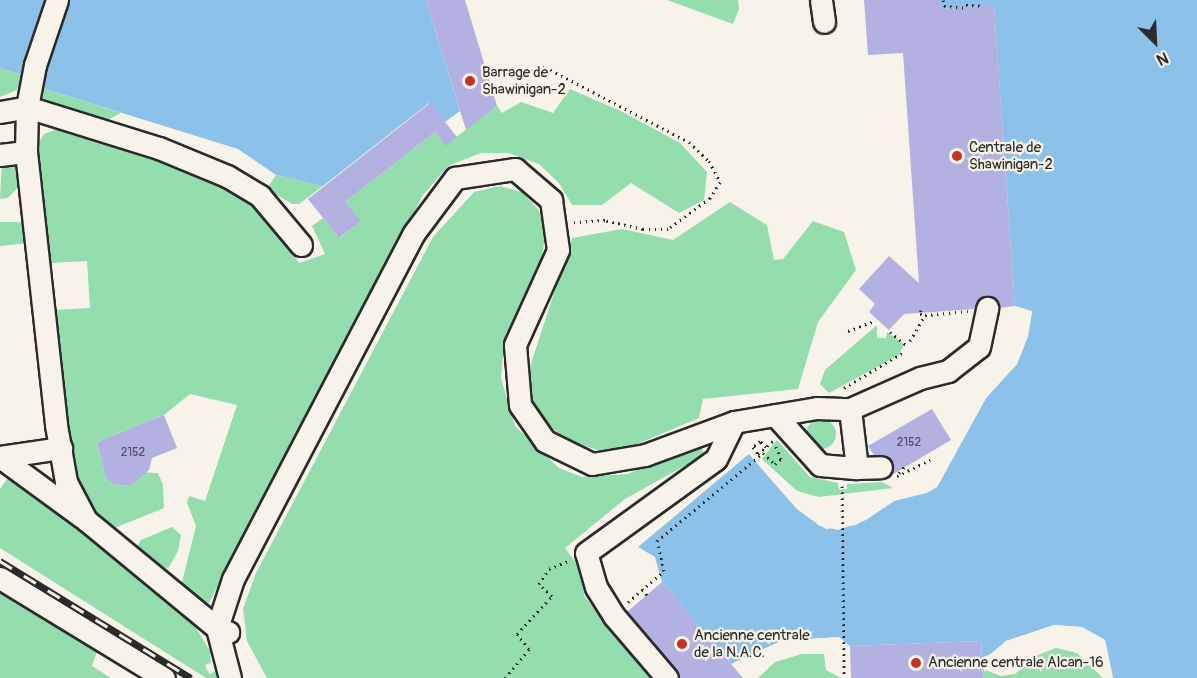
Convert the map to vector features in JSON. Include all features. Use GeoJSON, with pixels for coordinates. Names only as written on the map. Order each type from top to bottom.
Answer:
{"type":"FeatureCollection","features":[{"type":"Feature","properties":{"kind":"lane"},"geometry":{"type":"LineString","coordinates":[[57,0],[34,65],[27,107],[26,152],[66,482],[86,520]]}},
{"type":"Feature","properties":{"kind":"lane"},"geometry":{"type":"LineString","coordinates":[[821,0],[824,22]]}},
{"type":"Feature","properties":{"kind":"lane"},"geometry":{"type":"LineString","coordinates":[[0,112],[27,107],[159,148],[227,176],[260,196],[301,244]]}},
{"type":"Feature","properties":{"kind":"lane"},"geometry":{"type":"LineString","coordinates":[[0,155],[26,152]]}},
{"type":"Feature","properties":{"kind":"lane"},"geometry":{"type":"LineString","coordinates":[[229,672],[217,628],[233,579],[414,233],[455,178],[515,169],[551,200],[558,250],[515,345],[520,405],[545,441],[592,464],[645,455],[734,422],[817,408],[850,409],[920,378],[948,371],[979,347],[987,308]]}},
{"type":"Feature","properties":{"kind":"lane"},"geometry":{"type":"LineString","coordinates":[[849,474],[850,409]]}},
{"type":"Feature","properties":{"kind":"lane"},"geometry":{"type":"LineString","coordinates":[[775,416],[820,465],[849,474],[884,474]]}},
{"type":"Feature","properties":{"kind":"lane"},"geometry":{"type":"LineString","coordinates":[[663,670],[614,616],[596,587],[586,553],[716,459],[734,422]]}},
{"type":"Feature","properties":{"kind":"lane"},"geometry":{"type":"LineString","coordinates":[[0,457],[61,448]]}},
{"type":"Feature","properties":{"kind":"lane"},"geometry":{"type":"LineString","coordinates":[[0,457],[86,520],[217,628]]}},
{"type":"Feature","properties":{"kind":"lane"},"geometry":{"type":"LineString","coordinates":[[0,578],[162,677]]}},
{"type":"Feature","properties":{"kind":"path"},"geometry":{"type":"LineString","coordinates":[[943,0],[944,6],[984,6]]}},
{"type":"Feature","properties":{"kind":"path"},"geometry":{"type":"LineString","coordinates":[[520,74],[545,67],[689,142],[709,161],[720,182],[710,198],[668,229],[643,229],[605,220],[554,224]]}},
{"type":"Feature","properties":{"kind":"path"},"geometry":{"type":"LineString","coordinates":[[921,310],[920,314],[926,315],[946,312]]}},
{"type":"Feature","properties":{"kind":"path"},"geometry":{"type":"LineString","coordinates":[[910,341],[926,315]]}},
{"type":"Feature","properties":{"kind":"path"},"geometry":{"type":"LineString","coordinates":[[848,331],[876,320]]}},
{"type":"Feature","properties":{"kind":"path"},"geometry":{"type":"LineString","coordinates":[[890,332],[907,346]]}},
{"type":"Feature","properties":{"kind":"path"},"geometry":{"type":"LineString","coordinates":[[842,389],[904,352]]}},
{"type":"Feature","properties":{"kind":"path"},"geometry":{"type":"LineString","coordinates":[[620,609],[664,571],[657,541],[763,453],[775,464],[781,459],[773,442],[766,447],[757,453],[753,447],[760,441],[766,447]]}},
{"type":"Feature","properties":{"kind":"path"},"geometry":{"type":"LineString","coordinates":[[884,474],[930,460]]}},
{"type":"Feature","properties":{"kind":"path"},"geometry":{"type":"LineString","coordinates":[[844,678],[849,474]]}},
{"type":"Feature","properties":{"kind":"path"},"geometry":{"type":"LineString","coordinates":[[505,678],[529,649],[517,634],[552,596],[539,584],[549,569],[571,559]]}},
{"type":"Feature","properties":{"kind":"path"},"geometry":{"type":"LineString","coordinates":[[642,589],[647,595]]}},
{"type":"Feature","properties":{"kind":"green space"},"geometry":{"type":"Polygon","coordinates":[[[667,0],[738,0],[739,9],[733,24],[667,0]]]}},
{"type":"Feature","properties":{"kind":"green space"},"geometry":{"type":"Polygon","coordinates":[[[0,68],[24,76],[17,90],[0,97],[0,68]]]}},
{"type":"Feature","properties":{"kind":"green space"},"geometry":{"type":"Polygon","coordinates":[[[37,80],[45,89],[121,113],[104,122],[52,106],[41,98],[37,80]]]}},
{"type":"Feature","properties":{"kind":"green space"},"geometry":{"type":"Polygon","coordinates":[[[570,89],[623,112],[680,143],[707,172],[704,200],[679,213],[631,183],[602,205],[572,205],[559,183],[539,164],[508,153],[481,153],[448,166],[423,195],[209,603],[184,593],[181,586],[196,526],[187,503],[189,496],[205,501],[237,405],[190,394],[164,415],[97,442],[105,476],[112,484],[130,486],[139,472],[158,473],[163,485],[164,508],[112,529],[95,516],[72,467],[54,310],[90,308],[87,261],[51,263],[34,168],[36,147],[44,134],[58,129],[137,150],[215,179],[262,207],[299,263],[325,254],[312,226],[323,218],[340,238],[360,221],[345,202],[435,132],[446,145],[497,106],[502,113],[521,102],[553,113],[570,89]]]}},
{"type":"Feature","properties":{"kind":"green space"},"geometry":{"type":"Polygon","coordinates":[[[14,161],[19,165],[20,185],[8,198],[0,199],[2,162],[14,161]]]}},
{"type":"Feature","properties":{"kind":"green space"},"geometry":{"type":"Polygon","coordinates":[[[276,175],[323,186],[299,204],[292,204],[267,189],[276,175]]]}},
{"type":"Feature","properties":{"kind":"green space"},"geometry":{"type":"Polygon","coordinates":[[[500,186],[522,192],[538,209],[546,230],[542,256],[504,343],[501,378],[515,426],[559,468],[582,477],[628,474],[695,444],[702,446],[703,453],[695,460],[625,499],[565,548],[584,574],[587,586],[584,596],[653,678],[267,678],[247,641],[243,609],[256,573],[433,237],[474,192],[500,186]]]}},
{"type":"Feature","properties":{"kind":"green space"},"geometry":{"type":"Polygon","coordinates":[[[730,202],[767,225],[774,260],[783,259],[813,221],[844,232],[856,270],[818,322],[798,389],[703,399],[699,418],[623,450],[603,452],[566,439],[544,423],[533,406],[527,376],[572,238],[622,229],[673,240],[730,202]]]}},
{"type":"Feature","properties":{"kind":"green space"},"geometry":{"type":"Polygon","coordinates":[[[0,222],[19,222],[26,226],[30,243],[0,246],[0,222]]]}},
{"type":"Feature","properties":{"kind":"green space"},"geometry":{"type":"Polygon","coordinates":[[[877,325],[877,338],[886,338],[887,332],[904,344],[899,355],[829,393],[820,384],[825,370],[877,325]]]}},
{"type":"Feature","properties":{"kind":"green space"},"geometry":{"type":"Polygon","coordinates":[[[821,419],[832,423],[836,434],[832,445],[821,449],[810,445],[806,434],[810,423],[821,419]]]}},
{"type":"Feature","properties":{"kind":"green space"},"geometry":{"type":"Polygon","coordinates":[[[777,440],[810,477],[838,483],[839,490],[847,489],[847,484],[882,482],[893,488],[819,497],[797,491],[762,459],[777,440]]]}},
{"type":"Feature","properties":{"kind":"green space"},"geometry":{"type":"Polygon","coordinates":[[[10,475],[193,623],[210,651],[211,663],[205,665],[209,674],[217,671],[219,678],[206,678],[0,548],[0,489],[10,475]]]}},
{"type":"Feature","properties":{"kind":"green space"},"geometry":{"type":"Polygon","coordinates":[[[172,527],[181,535],[178,551],[169,567],[156,571],[134,552],[141,540],[172,527]]]}},
{"type":"Feature","properties":{"kind":"green space"},"geometry":{"type":"Polygon","coordinates":[[[0,588],[100,643],[92,666],[111,678],[0,678],[0,588]]]}},
{"type":"Feature","properties":{"kind":"green space"},"geometry":{"type":"Polygon","coordinates":[[[1056,648],[1077,653],[1103,678],[983,678],[983,669],[1001,676],[1015,674],[1038,655],[1056,648]]]}},
{"type":"Feature","properties":{"kind":"green space"},"geometry":{"type":"Polygon","coordinates":[[[802,654],[824,654],[826,670],[841,678],[758,678],[775,662],[802,654]]]}},
{"type":"Feature","properties":{"kind":"water"},"geometry":{"type":"Polygon","coordinates":[[[0,0],[426,0],[460,111],[445,122],[429,103],[323,186],[276,175],[238,149],[45,89],[37,80],[0,68],[0,0]]]}},
{"type":"Feature","properties":{"kind":"water"},"geometry":{"type":"Polygon","coordinates":[[[941,0],[1197,0],[1197,678],[1113,678],[1105,640],[1082,627],[1054,625],[1006,641],[997,651],[982,658],[981,641],[850,646],[839,637],[781,641],[731,664],[662,582],[655,557],[638,547],[749,454],[797,509],[820,526],[838,530],[866,520],[894,501],[937,487],[986,398],[1017,364],[1028,336],[1032,312],[1015,306],[994,6],[941,9],[941,0]]]}},
{"type":"Feature","properties":{"kind":"pier"},"geometry":{"type":"Polygon","coordinates":[[[1015,306],[1032,311],[1028,336],[1017,364],[986,398],[937,487],[927,493],[894,501],[856,525],[826,529],[797,509],[749,454],[799,507],[827,525],[855,522],[893,498],[926,490],[935,485],[983,396],[1015,362],[1029,313],[1015,306]]]}},
{"type":"Feature","properties":{"kind":"pier"},"geometry":{"type":"Polygon","coordinates":[[[1054,625],[1082,627],[1105,640],[1113,678],[1103,642],[1081,630],[1055,628],[1008,643],[999,654],[982,661],[1006,641],[1054,625]]]}},
{"type":"Feature","properties":{"kind":"pier"},"geometry":{"type":"Polygon","coordinates":[[[839,637],[850,649],[838,640],[782,644],[731,664],[781,641],[839,637]]]}},
{"type":"Feature","properties":{"kind":"building"},"geometry":{"type":"Polygon","coordinates":[[[426,0],[465,0],[497,106],[466,130],[426,0]]]}},
{"type":"Feature","properties":{"kind":"building","name":"Centrale de Shawinigan-2"},"geometry":{"type":"Polygon","coordinates":[[[864,0],[941,0],[941,9],[994,5],[1015,306],[999,308],[995,298],[984,296],[974,309],[904,314],[889,330],[869,312],[875,304],[859,289],[889,256],[919,283],[903,53],[868,55],[864,0]]]}},
{"type":"Feature","properties":{"kind":"building"},"geometry":{"type":"Polygon","coordinates":[[[430,103],[457,137],[446,146],[435,132],[345,202],[361,221],[339,238],[308,199],[430,103]]]}},
{"type":"Feature","properties":{"kind":"building"},"geometry":{"type":"Polygon","coordinates":[[[932,409],[951,440],[890,476],[891,460],[874,455],[868,446],[932,409]]]}},
{"type":"Feature","properties":{"kind":"building"},"geometry":{"type":"Polygon","coordinates":[[[164,415],[177,448],[152,458],[149,470],[130,486],[112,484],[105,476],[97,442],[164,415]]]}},
{"type":"Feature","properties":{"kind":"building","name":"Ancienne centrale de la N.A.C."},"geometry":{"type":"Polygon","coordinates":[[[662,582],[743,678],[679,678],[627,612],[662,582]]]}},
{"type":"Feature","properties":{"kind":"building","name":"Ancienne centrale Alcan-16"},"geometry":{"type":"Polygon","coordinates":[[[981,641],[983,678],[851,678],[850,646],[981,641]]]}},
{"type":"Feature","properties":{"kind":"railway"},"geometry":{"type":"LineString","coordinates":[[0,561],[191,678]]}},
{"type":"Feature","properties":{"kind":"place","name":"Barrage de Shawinigan-2"},"geometry":{"type":"Point","coordinates":[470,81]}},
{"type":"Feature","properties":{"kind":"place","name":"Centrale de Shawinigan-2"},"geometry":{"type":"Point","coordinates":[957,156]}},
{"type":"Feature","properties":{"kind":"place","name":"Ancienne centrale de la N.A.C."},"geometry":{"type":"Point","coordinates":[682,644]}},
{"type":"Feature","properties":{"kind":"place","name":"Ancienne centrale Alcan-16"},"geometry":{"type":"Point","coordinates":[916,663]}}]}
